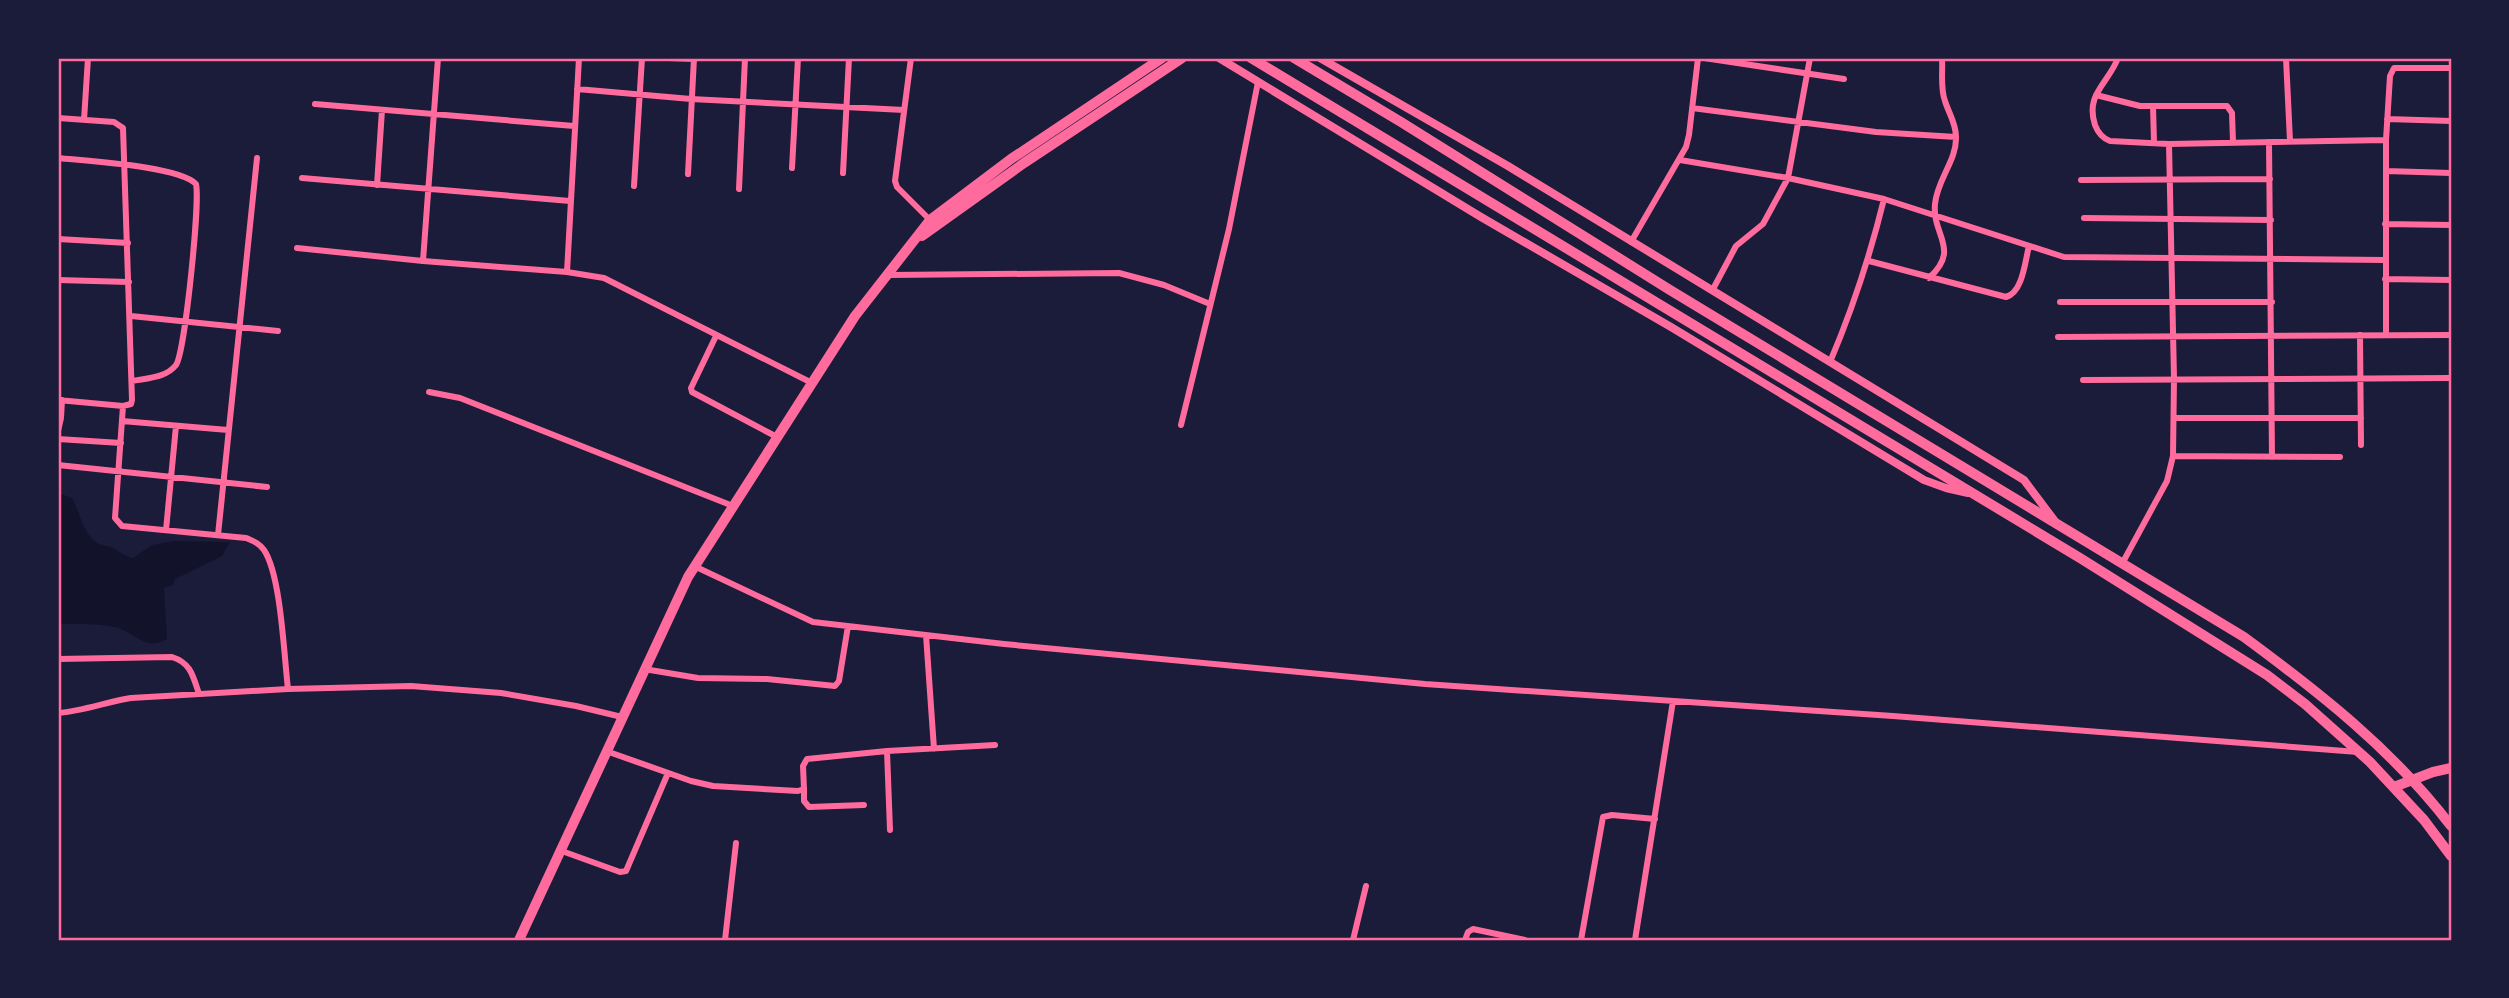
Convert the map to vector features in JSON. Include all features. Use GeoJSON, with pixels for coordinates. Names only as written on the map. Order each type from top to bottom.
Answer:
{"type":"FeatureCollection","features":[{"type":"Feature","properties":{"kind":"highway"},"geometry":{"type":"LineString","coordinates":[[1251,58],[2193,627],[2267,675],[2360,752],[2394,787],[2451,856]]}},
{"type":"Feature","properties":{"kind":"highway"},"geometry":{"type":"LineString","coordinates":[[1294,58],[1670,290],[2244,637],[2318,691],[2374,740],[2412,779],[2451,826]]}},
{"type":"Feature","properties":{"kind":"main road"},"geometry":{"type":"LineString","coordinates":[[519,940],[694,566],[855,316],[915,240],[933,223],[1011,159],[1162,58]]}},
{"type":"Feature","properties":{"kind":"main road"},"geometry":{"type":"LineString","coordinates":[[933,223],[1182,58]]}},
{"type":"Feature","properties":{"kind":"main road"},"geometry":{"type":"LineString","coordinates":[[2394,787],[2451,768]]}},
{"type":"Feature","properties":{"kind":"street"},"geometry":{"type":"LineString","coordinates":[[84,120],[88,58]]}},
{"type":"Feature","properties":{"kind":"street"},"geometry":{"type":"LineString","coordinates":[[423,261],[438,58]]}},
{"type":"Feature","properties":{"kind":"street"},"geometry":{"type":"LineString","coordinates":[[567,272],[579,58]]}},
{"type":"Feature","properties":{"kind":"street"},"geometry":{"type":"LineString","coordinates":[[634,186],[642,58]]}},
{"type":"Feature","properties":{"kind":"street"},"geometry":{"type":"LineString","coordinates":[[669,58],[694,59],[688,174]]}},
{"type":"Feature","properties":{"kind":"street"},"geometry":{"type":"LineString","coordinates":[[739,189],[745,58]]}},
{"type":"Feature","properties":{"kind":"street"},"geometry":{"type":"LineString","coordinates":[[792,168],[798,58]]}},
{"type":"Feature","properties":{"kind":"street"},"geometry":{"type":"LineString","coordinates":[[844,173],[849,58]]}},
{"type":"Feature","properties":{"kind":"street"},"geometry":{"type":"LineString","coordinates":[[911,58],[895,181],[897,187],[933,223]]}},
{"type":"Feature","properties":{"kind":"street"},"geometry":{"type":"LineString","coordinates":[[1219,58],[1924,480],[1974,495]]}},
{"type":"Feature","properties":{"kind":"street"},"geometry":{"type":"LineString","coordinates":[[1321,58],[1508,166],[2024,480],[2054,520]]}},
{"type":"Feature","properties":{"kind":"street"},"geometry":{"type":"LineString","coordinates":[[1631,242],[1680,160],[1689,135],[1698,58]]}},
{"type":"Feature","properties":{"kind":"street"},"geometry":{"type":"LineString","coordinates":[[1704,58],[1844,79]]}},
{"type":"Feature","properties":{"kind":"street"},"geometry":{"type":"LineString","coordinates":[[1712,291],[1736,246],[1763,224],[1787,178],[1810,58]]}},
{"type":"Feature","properties":{"kind":"street"},"geometry":{"type":"LineString","coordinates":[[1929,278],[1940,268],[1944,258],[1945,246],[1934,203],[1955,150],[1956,137],[1954,120],[1943,90],[1942,58]]}},
{"type":"Feature","properties":{"kind":"street"},"geometry":{"type":"LineString","coordinates":[[2118,58],[2092,105],[2092,115],[2098,131],[2103,138],[2110,141],[2169,144],[2386,140]]}},
{"type":"Feature","properties":{"kind":"street"},"geometry":{"type":"LineString","coordinates":[[2286,58],[2290,141]]}},
{"type":"Feature","properties":{"kind":"street"},"geometry":{"type":"LineString","coordinates":[[2386,335],[2386,140],[2390,76],[2395,68],[2451,68]]}},
{"type":"Feature","properties":{"kind":"street"},"geometry":{"type":"LineString","coordinates":[[1181,425],[1229,229],[1258,82]]}},
{"type":"Feature","properties":{"kind":"street"},"geometry":{"type":"LineString","coordinates":[[577,89],[691,99],[795,102],[904,110]]}},
{"type":"Feature","properties":{"kind":"street"},"geometry":{"type":"LineString","coordinates":[[2096,95],[2134,105],[2227,106],[2232,113],[2233,142]]}},
{"type":"Feature","properties":{"kind":"street"},"geometry":{"type":"LineString","coordinates":[[315,104],[575,126]]}},
{"type":"Feature","properties":{"kind":"street"},"geometry":{"type":"LineString","coordinates":[[2153,106],[2154,143]]}},
{"type":"Feature","properties":{"kind":"street"},"geometry":{"type":"LineString","coordinates":[[1692,108],[1876,132],[1956,137]]}},
{"type":"Feature","properties":{"kind":"street"},"geometry":{"type":"LineString","coordinates":[[377,185],[382,110]]}},
{"type":"Feature","properties":{"kind":"street"},"geometry":{"type":"LineString","coordinates":[[58,118],[114,122],[123,128],[122,164],[128,243],[132,381],[131,404],[123,406],[60,400],[61,418],[58,431]]}},
{"type":"Feature","properties":{"kind":"street"},"geometry":{"type":"LineString","coordinates":[[2387,119],[2451,121]]}},
{"type":"Feature","properties":{"kind":"street"},"geometry":{"type":"LineString","coordinates":[[2269,142],[2272,457]]}},
{"type":"Feature","properties":{"kind":"street"},"geometry":{"type":"LineString","coordinates":[[2123,562],[2167,481],[2173,456],[2169,144]]}},
{"type":"Feature","properties":{"kind":"street"},"geometry":{"type":"LineString","coordinates":[[218,535],[257,158]]}},
{"type":"Feature","properties":{"kind":"street"},"geometry":{"type":"LineString","coordinates":[[58,159],[122,164],[185,176],[196,184],[186,323],[179,359],[165,374],[132,381]]}},
{"type":"Feature","properties":{"kind":"street"},"geometry":{"type":"LineString","coordinates":[[1680,160],[1787,178],[1884,199],[2064,257],[2385,260]]}},
{"type":"Feature","properties":{"kind":"street"},"geometry":{"type":"LineString","coordinates":[[2386,171],[2451,173]]}},
{"type":"Feature","properties":{"kind":"street"},"geometry":{"type":"LineString","coordinates":[[303,178],[570,201]]}},
{"type":"Feature","properties":{"kind":"street"},"geometry":{"type":"LineString","coordinates":[[2081,180],[2270,179]]}},
{"type":"Feature","properties":{"kind":"street"},"geometry":{"type":"LineString","coordinates":[[1830,362],[1869,261],[1884,199]]}},
{"type":"Feature","properties":{"kind":"street"},"geometry":{"type":"LineString","coordinates":[[2084,218],[2271,220]]}},
{"type":"Feature","properties":{"kind":"street"},"geometry":{"type":"LineString","coordinates":[[2385,224],[2451,225]]}},
{"type":"Feature","properties":{"kind":"street"},"geometry":{"type":"LineString","coordinates":[[58,239],[128,243]]}},
{"type":"Feature","properties":{"kind":"street"},"geometry":{"type":"LineString","coordinates":[[1869,261],[1929,278],[2011,296],[2018,286],[2029,246]]}},
{"type":"Feature","properties":{"kind":"street"},"geometry":{"type":"LineString","coordinates":[[297,248],[567,272],[604,278],[812,383]]}},
{"type":"Feature","properties":{"kind":"street"},"geometry":{"type":"LineString","coordinates":[[886,275],[1119,273],[1164,285],[1210,304]]}},
{"type":"Feature","properties":{"kind":"street"},"geometry":{"type":"LineString","coordinates":[[2385,278],[2451,280]]}},
{"type":"Feature","properties":{"kind":"street"},"geometry":{"type":"LineString","coordinates":[[58,280],[129,282]]}},
{"type":"Feature","properties":{"kind":"street"},"geometry":{"type":"LineString","coordinates":[[2060,303],[2272,302]]}},
{"type":"Feature","properties":{"kind":"street"},"geometry":{"type":"LineString","coordinates":[[131,316],[278,331]]}},
{"type":"Feature","properties":{"kind":"street"},"geometry":{"type":"LineString","coordinates":[[2360,335],[2361,445]]}},
{"type":"Feature","properties":{"kind":"street"},"geometry":{"type":"LineString","coordinates":[[2058,337],[2451,335]]}},
{"type":"Feature","properties":{"kind":"street"},"geometry":{"type":"LineString","coordinates":[[716,336],[691,388],[692,392],[777,437]]}},
{"type":"Feature","properties":{"kind":"street"},"geometry":{"type":"LineString","coordinates":[[2083,380],[2451,379]]}},
{"type":"Feature","properties":{"kind":"street"},"geometry":{"type":"LineString","coordinates":[[429,392],[460,398],[733,506]]}},
{"type":"Feature","properties":{"kind":"street"},"geometry":{"type":"LineString","coordinates":[[123,406],[115,518],[122,526],[246,538],[257,542],[264,549],[276,586],[289,689]]}},
{"type":"Feature","properties":{"kind":"street"},"geometry":{"type":"LineString","coordinates":[[2174,418],[2361,418]]}},
{"type":"Feature","properties":{"kind":"street"},"geometry":{"type":"LineString","coordinates":[[122,421],[228,430]]}},
{"type":"Feature","properties":{"kind":"street"},"geometry":{"type":"LineString","coordinates":[[166,530],[176,426]]}},
{"type":"Feature","properties":{"kind":"street"},"geometry":{"type":"LineString","coordinates":[[58,439],[121,443]]}},
{"type":"Feature","properties":{"kind":"street"},"geometry":{"type":"LineString","coordinates":[[2173,456],[2340,457]]}},
{"type":"Feature","properties":{"kind":"street"},"geometry":{"type":"LineString","coordinates":[[58,465],[267,487]]}},
{"type":"Feature","properties":{"kind":"street"},"geometry":{"type":"LineString","coordinates":[[694,566],[813,622],[926,635],[1425,684],[2360,752]]}},
{"type":"Feature","properties":{"kind":"street"},"geometry":{"type":"LineString","coordinates":[[644,669],[689,677],[767,679],[835,686],[839,681],[848,626]]}},
{"type":"Feature","properties":{"kind":"street"},"geometry":{"type":"LineString","coordinates":[[926,635],[934,748]]}},
{"type":"Feature","properties":{"kind":"street"},"geometry":{"type":"LineString","coordinates":[[58,659],[172,657],[190,667],[199,694]]}},
{"type":"Feature","properties":{"kind":"street"},"geometry":{"type":"LineString","coordinates":[[58,713],[131,698],[289,689],[411,686],[501,694],[576,706],[622,717]]}},
{"type":"Feature","properties":{"kind":"street"},"geometry":{"type":"LineString","coordinates":[[1635,940],[1673,701]]}},
{"type":"Feature","properties":{"kind":"street"},"geometry":{"type":"LineString","coordinates":[[864,805],[808,807],[804,801],[803,766],[807,759],[995,745]]}},
{"type":"Feature","properties":{"kind":"street"},"geometry":{"type":"LineString","coordinates":[[606,751],[691,781],[724,788],[804,789]]}},
{"type":"Feature","properties":{"kind":"street"},"geometry":{"type":"LineString","coordinates":[[887,751],[890,830]]}},
{"type":"Feature","properties":{"kind":"street"},"geometry":{"type":"LineString","coordinates":[[559,850],[620,872],[626,871],[668,773]]}},
{"type":"Feature","properties":{"kind":"street"},"geometry":{"type":"LineString","coordinates":[[1581,940],[1603,817],[1612,815],[1655,819]]}},
{"type":"Feature","properties":{"kind":"street"},"geometry":{"type":"LineString","coordinates":[[725,940],[736,842]]}},
{"type":"Feature","properties":{"kind":"street"},"geometry":{"type":"LineString","coordinates":[[1353,940],[1366,887]]}},
{"type":"Feature","properties":{"kind":"street"},"geometry":{"type":"LineString","coordinates":[[1465,940],[1468,932],[1473,929],[1524,940]]}},
{"type":"Feature","properties":{"kind":"shaded area"},"geometry":{"type":"Polygon","coordinates":[[[58,493],[72,498],[92,539],[133,558],[152,545],[174,541],[230,542],[222,556],[175,579],[173,585],[164,588],[167,639],[153,643],[115,627],[58,624],[58,528],[62,518],[58,511],[58,493]]]}}]}
